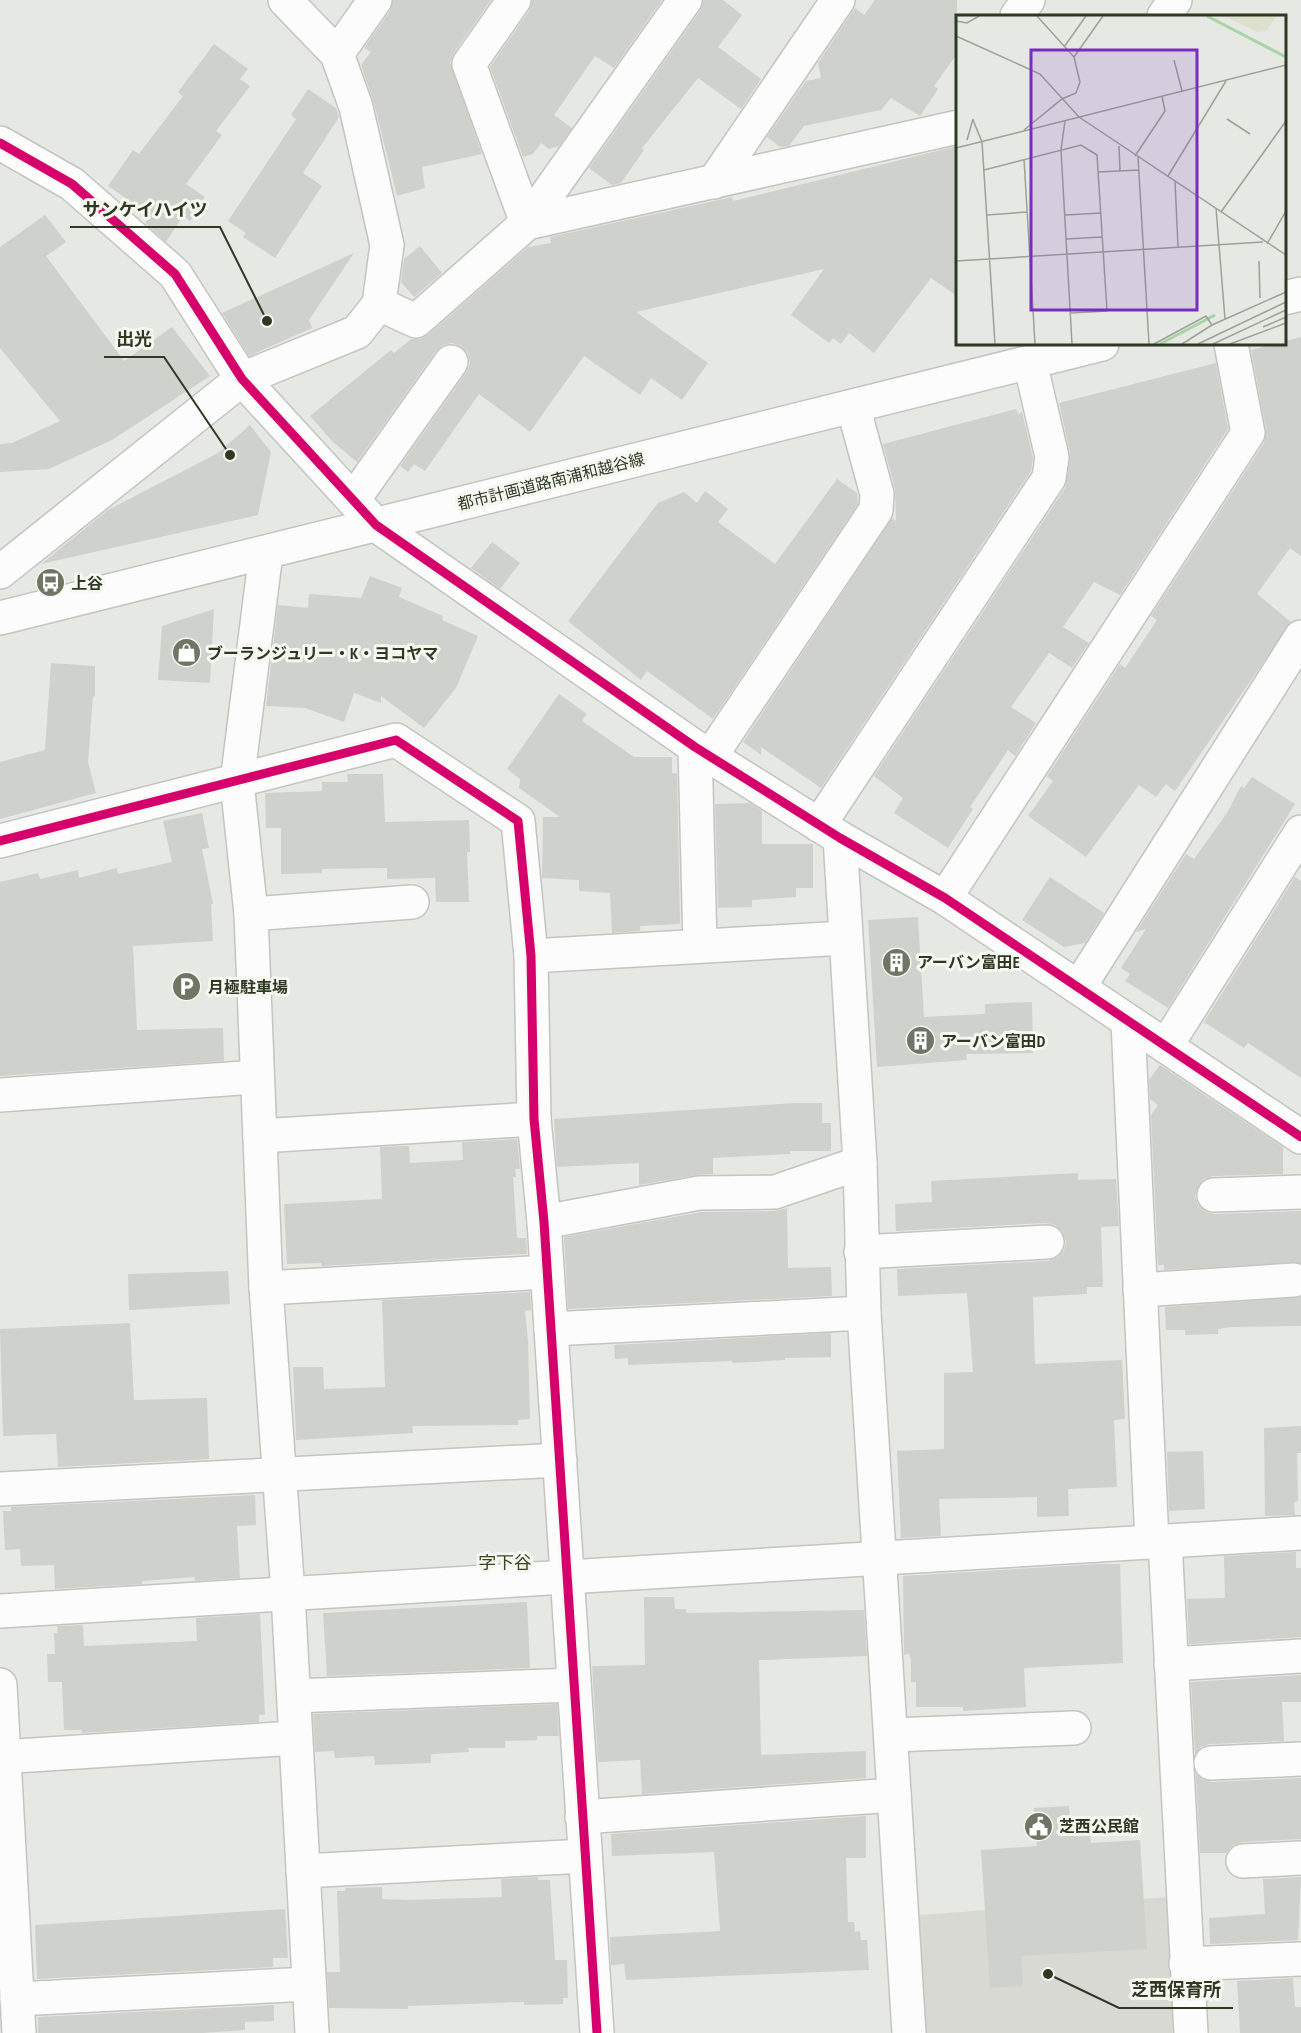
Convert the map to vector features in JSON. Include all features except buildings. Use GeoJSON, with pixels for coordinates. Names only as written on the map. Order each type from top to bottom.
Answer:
{"type":"FeatureCollection","features":[{"type":"Feature","properties":{"kind":"street"},"geometry":{"type":"LineString","coordinates":[[0,573],[242,379],[357,332],[380,304],[387,245],[356,107],[337,54],[285,0]]}},
{"type":"Feature","properties":{"kind":"street"},"geometry":{"type":"LineString","coordinates":[[337,54],[375,0]]}},
{"type":"Feature","properties":{"kind":"street"},"geometry":{"type":"LineString","coordinates":[[514,0],[469,64],[527,223]]}},
{"type":"Feature","properties":{"kind":"street"},"geometry":{"type":"LineString","coordinates":[[380,304],[416,321],[527,223],[685,0]]}},
{"type":"Feature","properties":{"kind":"street"},"geometry":{"type":"LineString","coordinates":[[714,182],[838,0]]}},
{"type":"Feature","properties":{"kind":"street"},"geometry":{"type":"LineString","coordinates":[[1018,15],[1028,0]]}},
{"type":"Feature","properties":{"kind":"street"},"geometry":{"type":"LineString","coordinates":[[1165,15],[1175,0]]}},
{"type":"Feature","properties":{"kind":"street"},"geometry":{"type":"LineString","coordinates":[[527,223],[948,130],[956,107]]}},
{"type":"Feature","properties":{"kind":"street"},"geometry":{"type":"LineString","coordinates":[[0,143],[72,184],[175,274],[242,379],[376,525],[703,752],[830,832],[945,898],[1301,1137]]}},
{"type":"Feature","properties":{"kind":"street"},"geometry":{"type":"LineString","coordinates":[[1286,298],[1301,294]]}},
{"type":"Feature","properties":{"kind":"street","name":"都市計画道路南浦和越谷線"},"geometry":{"type":"LineString","coordinates":[[0,618],[1098,345]]}},
{"type":"Feature","properties":{"kind":"street"},"geometry":{"type":"LineString","coordinates":[[945,898],[1248,433],[1232,345]]}},
{"type":"Feature","properties":{"kind":"street"},"geometry":{"type":"LineString","coordinates":[[353,500],[451,362]]}},
{"type":"Feature","properties":{"kind":"street"},"geometry":{"type":"LineString","coordinates":[[909,2033],[864,1314],[860,1163],[845,938],[830,832],[1049,478],[1052,457],[1030,362]]}},
{"type":"Feature","properties":{"kind":"street"},"geometry":{"type":"LineString","coordinates":[[700,946],[703,752],[876,510],[877,494],[853,406]]}},
{"type":"Feature","properties":{"kind":"street"},"geometry":{"type":"LineString","coordinates":[[266,553],[237,782],[251,914],[266,1288],[288,1594],[312,2033]]}},
{"type":"Feature","properties":{"kind":"street"},"geometry":{"type":"LineString","coordinates":[[1079,987],[1301,637]]}},
{"type":"Feature","properties":{"kind":"street"},"geometry":{"type":"LineString","coordinates":[[0,841],[396,740],[518,821],[531,956],[534,1119],[544,1222],[597,2033]]}},
{"type":"Feature","properties":{"kind":"street"},"geometry":{"type":"LineString","coordinates":[[1166,1047],[1301,832]]}},
{"type":"Feature","properties":{"kind":"street"},"geometry":{"type":"LineString","coordinates":[[251,914],[412,902]]}},
{"type":"Feature","properties":{"kind":"street"},"geometry":{"type":"LineString","coordinates":[[531,956],[845,938]]}},
{"type":"Feature","properties":{"kind":"street"},"geometry":{"type":"LineString","coordinates":[[1128,1022],[1140,1290],[1158,1542],[1171,1664],[1191,2033]]}},
{"type":"Feature","properties":{"kind":"street"},"geometry":{"type":"LineString","coordinates":[[0,1095],[257,1077]]}},
{"type":"Feature","properties":{"kind":"street"},"geometry":{"type":"LineString","coordinates":[[260,1136],[534,1119]]}},
{"type":"Feature","properties":{"kind":"street"},"geometry":{"type":"LineString","coordinates":[[544,1222],[699,1193],[775,1192],[860,1163]]}},
{"type":"Feature","properties":{"kind":"street"},"geometry":{"type":"LineString","coordinates":[[1214,1195],[1301,1192]]}},
{"type":"Feature","properties":{"kind":"street"},"geometry":{"type":"LineString","coordinates":[[861,1252],[1047,1242]]}},
{"type":"Feature","properties":{"kind":"street"},"geometry":{"type":"LineString","coordinates":[[266,1288],[547,1272]]}},
{"type":"Feature","properties":{"kind":"street"},"geometry":{"type":"LineString","coordinates":[[1140,1290],[1294,1280]]}},
{"type":"Feature","properties":{"kind":"street"},"geometry":{"type":"LineString","coordinates":[[551,1329],[864,1314]]}},
{"type":"Feature","properties":{"kind":"street"},"geometry":{"type":"LineString","coordinates":[[0,1489],[560,1460]]}},
{"type":"Feature","properties":{"kind":"street"},"geometry":{"type":"LineString","coordinates":[[0,1611],[1301,1533]]}},
{"type":"Feature","properties":{"kind":"street"},"geometry":{"type":"LineString","coordinates":[[1171,1664],[1301,1656]]}},
{"type":"Feature","properties":{"kind":"street"},"geometry":{"type":"LineString","coordinates":[[0,1685],[7,1939],[20,2033]]}},
{"type":"Feature","properties":{"kind":"street"},"geometry":{"type":"LineString","coordinates":[[294,1696],[574,1685]]}},
{"type":"Feature","properties":{"kind":"street"},"geometry":{"type":"LineString","coordinates":[[891,1735],[1074,1728]]}},
{"type":"Feature","properties":{"kind":"street"},"geometry":{"type":"LineString","coordinates":[[2,1756],[296,1737]]}},
{"type":"Feature","properties":{"kind":"street"},"geometry":{"type":"LineString","coordinates":[[1211,1763],[1301,1759]]}},
{"type":"Feature","properties":{"kind":"street"},"geometry":{"type":"LineString","coordinates":[[582,1817],[894,1795]]}},
{"type":"Feature","properties":{"kind":"street"},"geometry":{"type":"LineString","coordinates":[[303,1871],[585,1856]]}},
{"type":"Feature","properties":{"kind":"street"},"geometry":{"type":"LineString","coordinates":[[1244,1861],[1301,1858]]}},
{"type":"Feature","properties":{"kind":"street"},"geometry":{"type":"LineString","coordinates":[[1186,1964],[1301,1959]]}},
{"type":"Feature","properties":{"kind":"street"},"geometry":{"type":"LineString","coordinates":[[17,1999],[309,1984]]}},
{"type":"Feature","properties":{"kind":"shaded area"},"geometry":{"type":"Polygon","coordinates":[[[1168,1897],[1179,2033],[926,2033],[918,1915],[1168,1897]]]}},
{"type":"Feature","properties":{"kind":"cycle path"},"geometry":{"type":"LineString","coordinates":[[0,143],[72,184],[175,274],[242,379],[376,525],[695,747],[840,838],[945,898],[1301,1137]]}},
{"type":"Feature","properties":{"kind":"cycle path"},"geometry":{"type":"LineString","coordinates":[[0,841],[396,740],[518,821],[531,956],[534,1119],[544,1222],[597,2033]]}},
{"type":"Feature","properties":{"kind":"place","name":"サンケイハイツ"},"geometry":{"type":"Point","coordinates":[267,321]}},
{"type":"Feature","properties":{"kind":"place","name":"出光"},"geometry":{"type":"Point","coordinates":[230,455]}},
{"type":"Feature","properties":{"kind":"place","name":"上谷"},"geometry":{"type":"Point","coordinates":[50,583]}},
{"type":"Feature","properties":{"kind":"place","name":"ブーランジュリー・K・ヨコヤマ"},"geometry":{"type":"Point","coordinates":[186,653]}},
{"type":"Feature","properties":{"kind":"place","name":"アーバン富田E"},"geometry":{"type":"Point","coordinates":[896,962]}},
{"type":"Feature","properties":{"kind":"place","name":"月極駐車場"},"geometry":{"type":"Point","coordinates":[187,987]}},
{"type":"Feature","properties":{"kind":"place","name":"アーバン富田D"},"geometry":{"type":"Point","coordinates":[920,1041]}},
{"type":"Feature","properties":{"kind":"place","name":"芝西公民館"},"geometry":{"type":"Point","coordinates":[1038,1826]}},
{"type":"Feature","properties":{"kind":"place","name":"芝西保育所"},"geometry":{"type":"Point","coordinates":[1048,1974]}},
{"type":"Feature","properties":{"kind":"district","name":"字下谷"},"geometry":{"type":"Point","coordinates":[505,1562]}}]}
